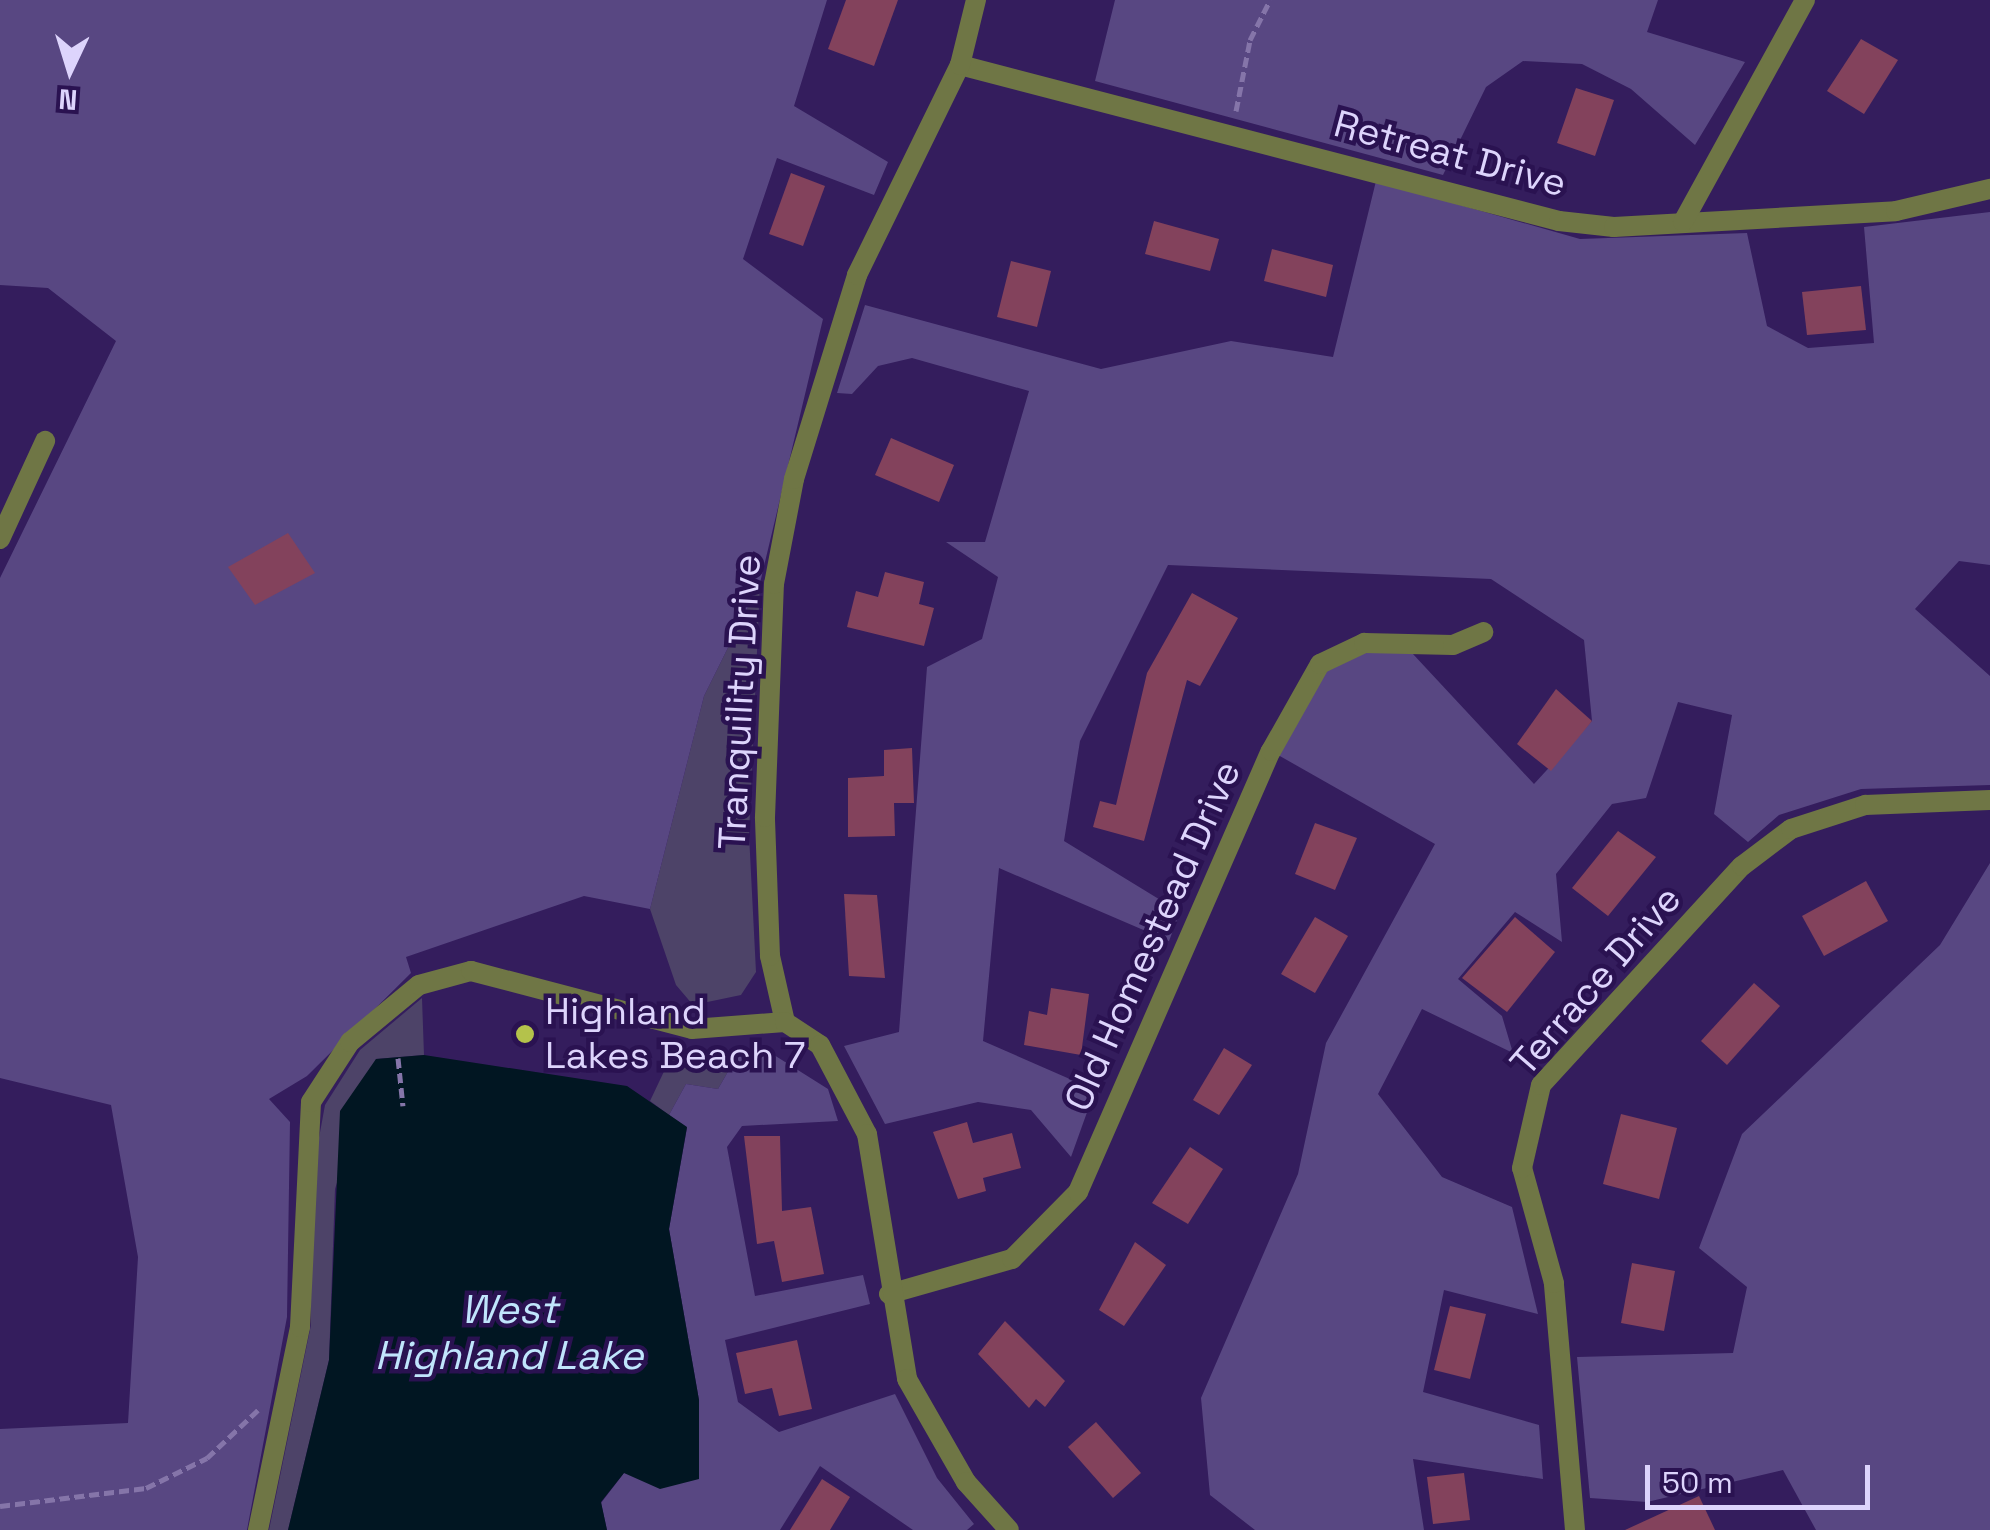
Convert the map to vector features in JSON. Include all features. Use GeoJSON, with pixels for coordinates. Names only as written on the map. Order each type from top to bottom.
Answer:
{"type":"FeatureCollection","features":[{"type":"Feature","properties":{"kind":"street","name":"Tranquility Drive"},"geometry":{"type":"LineString","coordinates":[[786,1022],[770,956],[766,763],[774,584],[794,478],[858,275],[960,65],[976,0]]}},
{"type":"Feature","properties":{"kind":"street"},"geometry":{"type":"LineString","coordinates":[[1683,222],[1805,0]]}},
{"type":"Feature","properties":{"kind":"street","name":"Retreat Drive"},"geometry":{"type":"LineString","coordinates":[[960,65],[1232,132],[1512,212],[1614,227],[1896,210],[1990,189]]}},
{"type":"Feature","properties":{"kind":"street"},"geometry":{"type":"LineString","coordinates":[[0,539],[45,441]]}},
{"type":"Feature","properties":{"kind":"street","name":"Old Homestead Drive"},"geometry":{"type":"LineString","coordinates":[[890,1294],[1012,1259],[1078,1192],[1272,752],[1320,664],[1364,643],[1453,645],[1483,632]]}},
{"type":"Feature","properties":{"kind":"street","name":"Terrace Drive"},"geometry":{"type":"LineString","coordinates":[[1576,1530],[1554,1282],[1522,1168],[1542,1085],[1742,866],[1790,829],[1865,805],[1990,800]]}},
{"type":"Feature","properties":{"kind":"street"},"geometry":{"type":"LineString","coordinates":[[258,1530],[288,1387],[311,1102],[350,1042],[420,986],[472,972],[692,1028],[786,1022],[820,1046],[850,1089],[867,1134],[890,1294],[907,1378],[931,1428],[1009,1530]]}},
{"type":"Feature","properties":{"kind":"path"},"geometry":{"type":"LineString","coordinates":[[1232,132],[1250,40],[1270,0]]}},
{"type":"Feature","properties":{"kind":"path"},"geometry":{"type":"LineString","coordinates":[[398,1058],[402,1106]]}},
{"type":"Feature","properties":{"kind":"path"},"geometry":{"type":"LineString","coordinates":[[0,1506],[146,1488],[206,1458],[288,1387]]}},
{"type":"Feature","properties":{"kind":"shaded area"},"geometry":{"type":"Polygon","coordinates":[[[0,0],[827,0],[794,106],[888,162],[874,195],[777,158],[743,259],[823,319],[760,583],[704,696],[650,909],[584,896],[406,957],[411,973],[307,1076],[269,1099],[290,1122],[287,1317],[247,1530],[0,1530],[0,1429],[128,1423],[138,1257],[111,1105],[0,1078],[0,578],[116,341],[48,288],[0,285],[0,0]]]}},
{"type":"Feature","properties":{"kind":"shaded area"},"geometry":{"type":"Polygon","coordinates":[[[1115,0],[1658,0],[1647,32],[1745,62],[1695,145],[1631,89],[1582,64],[1523,61],[1486,87],[1443,175],[1095,81],[1115,0]]]}},
{"type":"Feature","properties":{"kind":"shaded area"},"geometry":{"type":"Polygon","coordinates":[[[1376,181],[1580,239],[1747,233],[1767,326],[1808,348],[1874,343],[1864,227],[1990,212],[1990,565],[1959,561],[1915,609],[1990,676],[1990,785],[1861,789],[1779,815],[1748,842],[1714,814],[1732,715],[1678,702],[1646,798],[1612,804],[1556,874],[1562,942],[1515,912],[1458,979],[1502,1016],[1513,1053],[1422,1009],[1378,1094],[1442,1177],[1512,1207],[1538,1314],[1444,1290],[1423,1392],[1539,1425],[1543,1479],[1413,1459],[1424,1530],[1255,1530],[1210,1495],[1201,1398],[1298,1174],[1326,1043],[1435,844],[1271,751],[1320,664],[1399,639],[1534,784],[1592,721],[1584,640],[1491,579],[1168,565],[1080,741],[1064,841],[1180,912],[1169,941],[999,868],[983,1041],[1095,1090],[1071,1157],[1031,1110],[978,1102],[885,1124],[844,1046],[899,1032],[927,667],[982,639],[998,577],[946,542],[985,542],[1029,391],[912,358],[878,366],[852,394],[837,393],[865,305],[1101,369],[1231,341],[1333,357],[1376,181]]]}},
{"type":"Feature","properties":{"kind":"shaded area"},"geometry":{"type":"Polygon","coordinates":[[[760,583],[749,834],[756,972],[741,995],[693,1005],[676,985],[650,909],[704,696],[760,583]]]}},
{"type":"Feature","properties":{"kind":"shaded area"},"geometry":{"type":"Polygon","coordinates":[[[1990,863],[1990,1530],[1816,1530],[1783,1470],[1647,1502],[1590,1498],[1577,1357],[1733,1353],[1747,1287],[1699,1248],[1742,1134],[1940,945],[1990,863]]]}},
{"type":"Feature","properties":{"kind":"shaded area"},"geometry":{"type":"Polygon","coordinates":[[[422,998],[424,1055],[376,1059],[335,1189],[329,1360],[288,1530],[269,1530],[311,1325],[310,1187],[325,1105],[360,1050],[422,998]]]}},
{"type":"Feature","properties":{"kind":"shaded area"},"geometry":{"type":"Polygon","coordinates":[[[676,1046],[737,1056],[718,1089],[686,1084],[669,1115],[650,1101],[676,1046]]]}},
{"type":"Feature","properties":{"kind":"shaded area"},"geometry":{"type":"Polygon","coordinates":[[[774,1055],[828,1089],[838,1121],[742,1126],[727,1147],[755,1296],[863,1275],[870,1304],[725,1340],[738,1402],[779,1432],[895,1394],[937,1478],[974,1524],[967,1530],[913,1530],[820,1466],[780,1530],[607,1530],[601,1503],[624,1473],[699,1479],[699,1400],[669,1229],[687,1128],[669,1115],[686,1084],[718,1089],[737,1056],[774,1055]]]}},
{"type":"Feature","properties":{"kind":"water","name":"West Highland Lake"},"geometry":{"type":"Polygon","coordinates":[[[424,1055],[627,1086],[687,1127],[669,1229],[699,1400],[699,1479],[660,1489],[624,1473],[601,1502],[607,1530],[288,1530],[329,1360],[340,1111],[376,1059],[424,1055]]]}},
{"type":"Feature","properties":{"kind":"building"},"geometry":{"type":"Polygon","coordinates":[[[846,0],[898,0],[874,66],[828,49],[846,0]]]}},
{"type":"Feature","properties":{"kind":"building"},"geometry":{"type":"Polygon","coordinates":[[[1861,39],[1898,60],[1864,114],[1827,91],[1861,39]]]}},
{"type":"Feature","properties":{"kind":"building"},"geometry":{"type":"Polygon","coordinates":[[[1576,88],[1614,100],[1595,156],[1557,143],[1576,88]]]}},
{"type":"Feature","properties":{"kind":"building"},"geometry":{"type":"Polygon","coordinates":[[[791,173],[825,186],[803,246],[769,234],[791,173]]]}},
{"type":"Feature","properties":{"kind":"building"},"geometry":{"type":"Polygon","coordinates":[[[1154,221],[1219,239],[1210,271],[1145,254],[1154,221]]]}},
{"type":"Feature","properties":{"kind":"building"},"geometry":{"type":"Polygon","coordinates":[[[1272,249],[1333,265],[1326,297],[1264,281],[1272,249]]]}},
{"type":"Feature","properties":{"kind":"building"},"geometry":{"type":"Polygon","coordinates":[[[1011,261],[1051,271],[1037,327],[997,317],[1011,261]]]}},
{"type":"Feature","properties":{"kind":"building"},"geometry":{"type":"Polygon","coordinates":[[[1861,286],[1866,330],[1807,335],[1802,292],[1861,286]]]}},
{"type":"Feature","properties":{"kind":"building"},"geometry":{"type":"Polygon","coordinates":[[[891,438],[954,465],[939,502],[875,475],[891,438]]]}},
{"type":"Feature","properties":{"kind":"building"},"geometry":{"type":"Polygon","coordinates":[[[288,533],[315,573],[255,605],[228,567],[288,533]]]}},
{"type":"Feature","properties":{"kind":"building"},"geometry":{"type":"Polygon","coordinates":[[[885,572],[924,582],[919,604],[934,608],[924,646],[847,627],[856,591],[878,597],[885,572]]]}},
{"type":"Feature","properties":{"kind":"building"},"geometry":{"type":"Polygon","coordinates":[[[1192,593],[1238,618],[1200,686],[1187,680],[1144,841],[1093,827],[1100,801],[1116,805],[1147,673],[1192,593]]]}},
{"type":"Feature","properties":{"kind":"building"},"geometry":{"type":"Polygon","coordinates":[[[1556,689],[1592,721],[1551,771],[1517,744],[1556,689]]]}},
{"type":"Feature","properties":{"kind":"building"},"geometry":{"type":"Polygon","coordinates":[[[912,748],[914,803],[894,803],[895,836],[848,837],[848,778],[884,776],[884,750],[912,748]]]}},
{"type":"Feature","properties":{"kind":"building"},"geometry":{"type":"Polygon","coordinates":[[[1315,823],[1357,838],[1335,890],[1295,874],[1315,823]]]}},
{"type":"Feature","properties":{"kind":"building"},"geometry":{"type":"Polygon","coordinates":[[[1618,831],[1656,857],[1608,916],[1572,888],[1618,831]]]}},
{"type":"Feature","properties":{"kind":"building"},"geometry":{"type":"Polygon","coordinates":[[[1866,881],[1888,921],[1824,956],[1802,916],[1866,881]]]}},
{"type":"Feature","properties":{"kind":"building"},"geometry":{"type":"Polygon","coordinates":[[[844,894],[877,895],[885,978],[849,976],[844,894]]]}},
{"type":"Feature","properties":{"kind":"building"},"geometry":{"type":"Polygon","coordinates":[[[1315,917],[1348,936],[1315,993],[1281,974],[1315,917]]]}},
{"type":"Feature","properties":{"kind":"building"},"geometry":{"type":"Polygon","coordinates":[[[1515,917],[1555,952],[1507,1012],[1462,978],[1515,917]]]}},
{"type":"Feature","properties":{"kind":"building"},"geometry":{"type":"Polygon","coordinates":[[[1754,983],[1780,1006],[1727,1065],[1701,1041],[1754,983]]]}},
{"type":"Feature","properties":{"kind":"building"},"geometry":{"type":"Polygon","coordinates":[[[1051,988],[1089,994],[1081,1055],[1024,1045],[1029,1011],[1047,1015],[1051,988]]]}},
{"type":"Feature","properties":{"kind":"building"},"geometry":{"type":"Polygon","coordinates":[[[1224,1048],[1252,1065],[1219,1115],[1193,1100],[1224,1048]]]}},
{"type":"Feature","properties":{"kind":"building"},"geometry":{"type":"Polygon","coordinates":[[[1621,1114],[1677,1128],[1659,1199],[1603,1184],[1621,1114]]]}},
{"type":"Feature","properties":{"kind":"building"},"geometry":{"type":"Polygon","coordinates":[[[967,1122],[973,1143],[1012,1133],[1021,1168],[983,1178],[986,1191],[958,1199],[933,1132],[967,1122]]]}},
{"type":"Feature","properties":{"kind":"building"},"geometry":{"type":"Polygon","coordinates":[[[744,1136],[780,1136],[782,1211],[811,1207],[824,1274],[782,1282],[774,1241],[757,1244],[744,1136]]]}},
{"type":"Feature","properties":{"kind":"building"},"geometry":{"type":"Polygon","coordinates":[[[1190,1147],[1223,1169],[1188,1224],[1152,1203],[1190,1147]]]}},
{"type":"Feature","properties":{"kind":"building"},"geometry":{"type":"Polygon","coordinates":[[[1135,1242],[1166,1265],[1124,1326],[1099,1310],[1135,1242]]]}},
{"type":"Feature","properties":{"kind":"building"},"geometry":{"type":"Polygon","coordinates":[[[1632,1263],[1675,1271],[1664,1331],[1621,1323],[1632,1263]]]}},
{"type":"Feature","properties":{"kind":"building"},"geometry":{"type":"Polygon","coordinates":[[[1450,1306],[1486,1314],[1470,1379],[1434,1370],[1450,1306]]]}},
{"type":"Feature","properties":{"kind":"building"},"geometry":{"type":"Polygon","coordinates":[[[1005,1321],[1065,1381],[1045,1407],[1036,1399],[1029,1408],[978,1354],[1005,1321]]]}},
{"type":"Feature","properties":{"kind":"building"},"geometry":{"type":"Polygon","coordinates":[[[797,1340],[812,1409],[779,1416],[772,1388],[745,1394],[736,1353],[797,1340]]]}},
{"type":"Feature","properties":{"kind":"building"},"geometry":{"type":"Polygon","coordinates":[[[1096,1422],[1141,1473],[1113,1498],[1068,1447],[1096,1422]]]}},
{"type":"Feature","properties":{"kind":"building"},"geometry":{"type":"Polygon","coordinates":[[[1464,1473],[1470,1520],[1433,1524],[1427,1477],[1464,1473]]]}},
{"type":"Feature","properties":{"kind":"building"},"geometry":{"type":"Polygon","coordinates":[[[822,1479],[850,1497],[830,1530],[790,1530],[822,1479]]]}},
{"type":"Feature","properties":{"kind":"building"},"geometry":{"type":"Polygon","coordinates":[[[1699,1496],[1715,1530],[1625,1530],[1699,1496]]]}},
{"type":"Feature","properties":{"kind":"place","name":"Highland Lakes Beach 7"},"geometry":{"type":"Point","coordinates":[525,1034]}}]}
